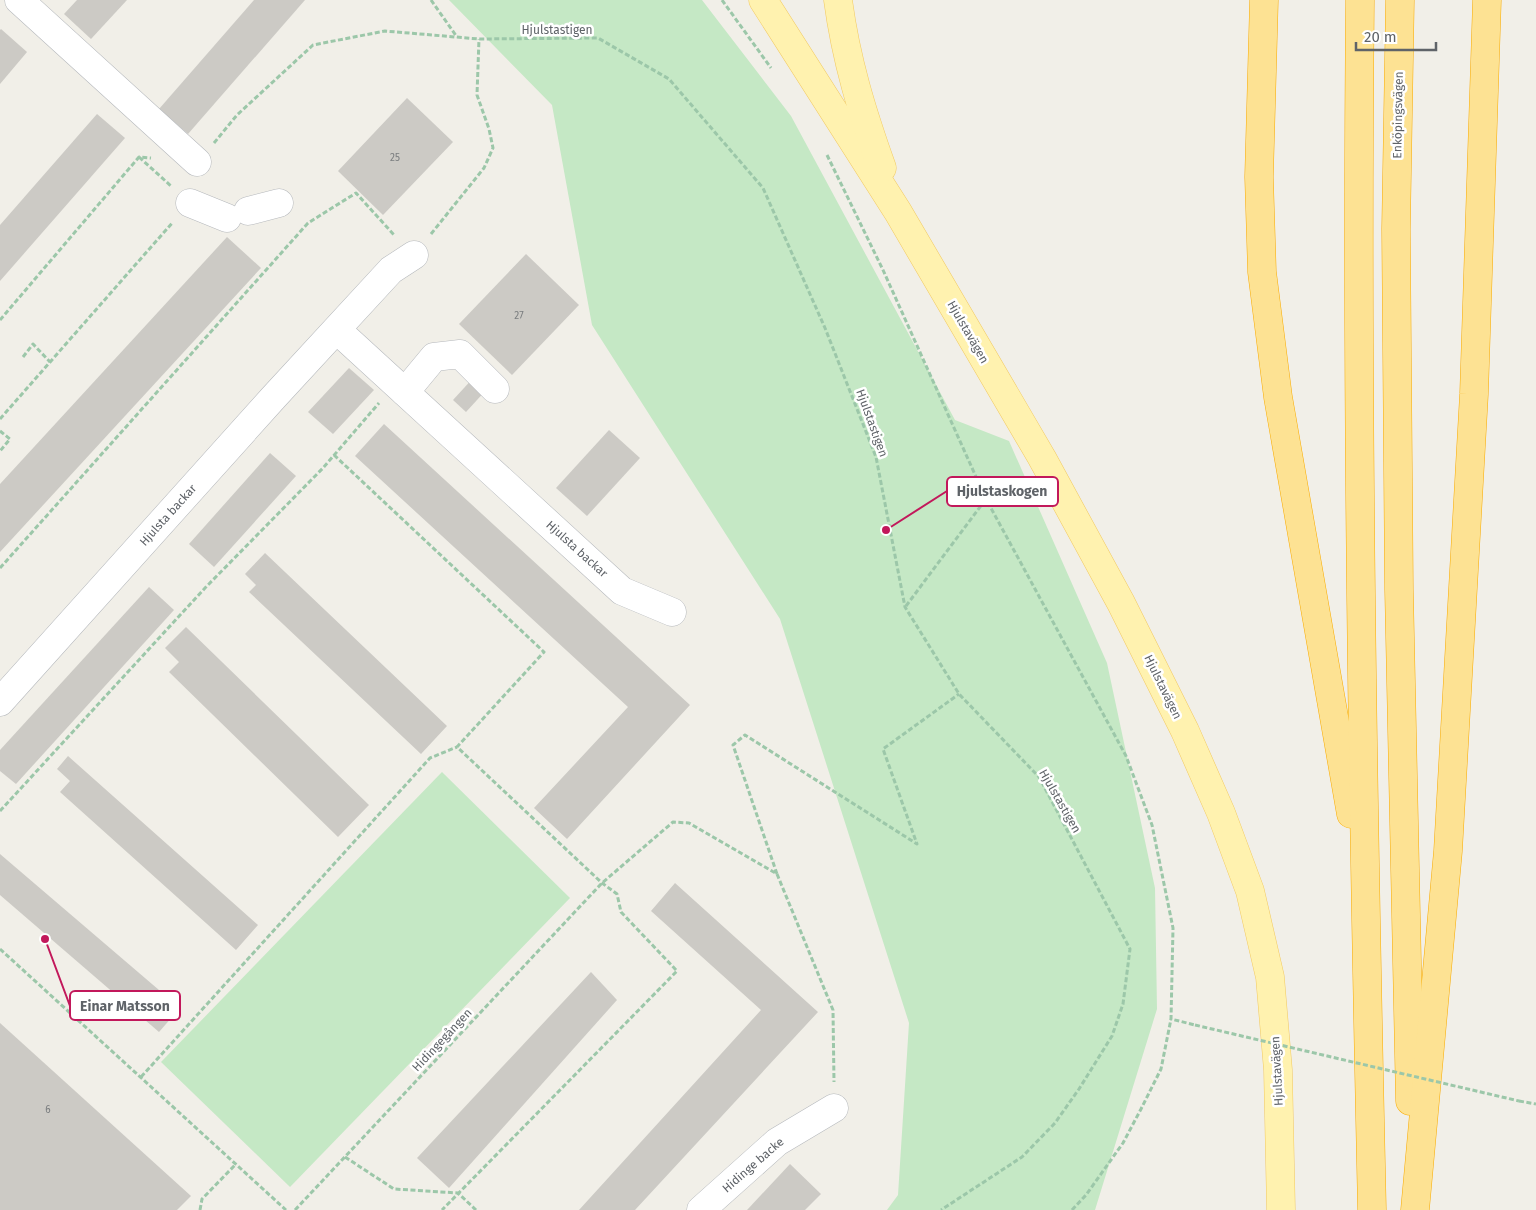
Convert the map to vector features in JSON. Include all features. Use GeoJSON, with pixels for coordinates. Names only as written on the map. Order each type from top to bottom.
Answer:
{"type":"FeatureCollection","features":[{"type":"Feature","properties":{"kind":"highway"},"geometry":{"type":"LineString","coordinates":[[1264,0],[1259,177],[1262,272],[1278,397],[1365,892]]}},
{"type":"Feature","properties":{"kind":"highway"},"geometry":{"type":"LineString","coordinates":[[1360,0],[1357,228],[1360,579],[1372,1210]]}},
{"type":"Feature","properties":{"kind":"highway","name":"Enköpingsvägen"},"geometry":{"type":"LineString","coordinates":[[1400,0],[1396,229],[1399,600],[1414,1210]]}},
{"type":"Feature","properties":{"kind":"highway"},"geometry":{"type":"LineString","coordinates":[[1414,1210],[1448,841],[1474,394],[1487,13],[1505,0]]}},
{"type":"Feature","properties":{"kind":"main road","name":"Hjulstavägen"},"geometry":{"type":"LineString","coordinates":[[763,0],[898,212],[1042,458],[1122,602],[1186,731],[1221,813],[1250,891],[1270,977],[1278,1070],[1281,1210]]}},
{"type":"Feature","properties":{"kind":"main road","name":"Hjulstavägen"},"geometry":{"type":"LineString","coordinates":[[838,0],[846,49],[859,103],[898,212]]}},
{"type":"Feature","properties":{"kind":"street"},"geometry":{"type":"LineString","coordinates":[[19,0],[197,162]]}},
{"type":"Feature","properties":{"kind":"street"},"geometry":{"type":"LineString","coordinates":[[190,203],[237,214],[279,203]]}},
{"type":"Feature","properties":{"kind":"street","name":"Hjulsta backar"},"geometry":{"type":"LineString","coordinates":[[0,702],[273,398],[391,270],[414,255]]}},
{"type":"Feature","properties":{"kind":"street","name":"Hjulsta backar"},"geometry":{"type":"LineString","coordinates":[[337,330],[622,590],[672,612]]}},
{"type":"Feature","properties":{"kind":"street"},"geometry":{"type":"LineString","coordinates":[[400,388],[434,357],[460,354],[495,389]]}},
{"type":"Feature","properties":{"kind":"street","name":"Hidinge backe"},"geometry":{"type":"LineString","coordinates":[[701,1210],[777,1142],[834,1108]]}},
{"type":"Feature","properties":{"kind":"path"},"geometry":{"type":"LineString","coordinates":[[431,0],[457,37]]}},
{"type":"Feature","properties":{"kind":"path"},"geometry":{"type":"LineString","coordinates":[[722,0],[772,69]]}},
{"type":"Feature","properties":{"kind":"path","name":"Hjulstastigen"},"geometry":{"type":"LineString","coordinates":[[197,162],[238,115],[313,45],[385,31],[479,39],[598,38],[669,79],[763,188],[825,328],[876,457],[905,607],[958,694],[1039,777],[1130,949],[1123,1004],[1112,1036],[1055,1123],[1022,1157],[941,1210]]}},
{"type":"Feature","properties":{"kind":"path"},"geometry":{"type":"LineString","coordinates":[[0,568],[308,223],[356,193],[414,255],[484,168],[493,148],[489,128],[477,94],[479,39]]}},
{"type":"Feature","properties":{"kind":"path"},"geometry":{"type":"LineString","coordinates":[[824,148],[883,270],[986,499],[1126,756],[1152,825],[1173,928],[1172,1019],[1161,1069],[1141,1109],[1123,1143],[1086,1195],[1072,1210]]}},
{"type":"Feature","properties":{"kind":"path"},"geometry":{"type":"LineString","coordinates":[[139,157],[197,162]]}},
{"type":"Feature","properties":{"kind":"path"},"geometry":{"type":"LineString","coordinates":[[0,419],[190,203],[139,157]]}},
{"type":"Feature","properties":{"kind":"path"},"geometry":{"type":"LineString","coordinates":[[0,320],[139,157]]}},
{"type":"Feature","properties":{"kind":"path"},"geometry":{"type":"LineString","coordinates":[[23,357],[33,344],[50,362]]}},
{"type":"Feature","properties":{"kind":"path"},"geometry":{"type":"LineString","coordinates":[[0,811],[204,588],[400,388]]}},
{"type":"Feature","properties":{"kind":"path"},"geometry":{"type":"LineString","coordinates":[[0,431],[10,439],[0,451]]}},
{"type":"Feature","properties":{"kind":"path"},"geometry":{"type":"LineString","coordinates":[[141,1077],[430,758],[457,747],[544,652],[334,455]]}},
{"type":"Feature","properties":{"kind":"path"},"geometry":{"type":"LineString","coordinates":[[905,607],[986,499]]}},
{"type":"Feature","properties":{"kind":"path"},"geometry":{"type":"LineString","coordinates":[[834,1108],[833,1010],[777,874],[733,745],[745,735],[918,844],[883,749],[958,694]]}},
{"type":"Feature","properties":{"kind":"path"},"geometry":{"type":"LineString","coordinates":[[442,1210],[676,971],[621,912],[617,894],[602,883],[457,747]]}},
{"type":"Feature","properties":{"kind":"path","name":"Hidingegången"},"geometry":{"type":"LineString","coordinates":[[295,1210],[602,883],[673,822],[689,823],[777,874]]}},
{"type":"Feature","properties":{"kind":"path"},"geometry":{"type":"LineString","coordinates":[[0,949],[286,1210]]}},
{"type":"Feature","properties":{"kind":"path"},"geometry":{"type":"LineString","coordinates":[[1172,1019],[1536,1104]]}},
{"type":"Feature","properties":{"kind":"path"},"geometry":{"type":"LineString","coordinates":[[345,1157],[394,1189],[458,1193],[476,1210]]}},
{"type":"Feature","properties":{"kind":"path"},"geometry":{"type":"LineString","coordinates":[[200,1210],[202,1199],[236,1164]]}},
{"type":"Feature","properties":{"kind":"green space"},"geometry":{"type":"Polygon","coordinates":[[[449,0],[702,0],[791,116],[955,420],[1009,441],[1107,663],[1155,888],[1157,1009],[1095,1210],[887,1210],[898,1195],[909,1023],[780,619],[592,325],[552,105],[449,0]]]}},
{"type":"Feature","properties":{"kind":"green space"},"geometry":{"type":"Polygon","coordinates":[[[442,772],[570,898],[290,1187],[161,1062],[442,772]]]}},
{"type":"Feature","properties":{"kind":"building"},"geometry":{"type":"Polygon","coordinates":[[[77,0],[127,0],[91,39],[64,14],[77,0]]]}},
{"type":"Feature","properties":{"kind":"building"},"geometry":{"type":"Polygon","coordinates":[[[254,0],[305,0],[188,134],[159,109],[254,0]]]}},
{"type":"Feature","properties":{"kind":"building"},"geometry":{"type":"Polygon","coordinates":[[[0,30],[27,52],[0,84],[0,30]]]}},
{"type":"Feature","properties":{"kind":"building"},"geometry":{"type":"Polygon","coordinates":[[[407,98],[453,142],[383,215],[338,171],[407,98]]]}},
{"type":"Feature","properties":{"kind":"building"},"geometry":{"type":"Polygon","coordinates":[[[97,114],[125,138],[0,281],[0,225],[97,114]]]}},
{"type":"Feature","properties":{"kind":"building"},"geometry":{"type":"Polygon","coordinates":[[[227,237],[261,268],[0,552],[0,484],[227,237]]]}},
{"type":"Feature","properties":{"kind":"building"},"geometry":{"type":"Polygon","coordinates":[[[526,254],[579,305],[512,375],[459,324],[526,254]]]}},
{"type":"Feature","properties":{"kind":"building"},"geometry":{"type":"Polygon","coordinates":[[[349,368],[374,390],[333,434],[308,412],[349,368]]]}},
{"type":"Feature","properties":{"kind":"building"},"geometry":{"type":"Polygon","coordinates":[[[475,376],[488,388],[466,412],[453,400],[475,376]]]}},
{"type":"Feature","properties":{"kind":"building"},"geometry":{"type":"Polygon","coordinates":[[[384,424],[690,705],[567,839],[534,808],[628,707],[355,456],[384,424]]]}},
{"type":"Feature","properties":{"kind":"building"},"geometry":{"type":"Polygon","coordinates":[[[609,430],[640,458],[587,516],[556,488],[609,430]]]}},
{"type":"Feature","properties":{"kind":"building"},"geometry":{"type":"Polygon","coordinates":[[[270,453],[296,476],[214,567],[189,544],[270,453]]]}},
{"type":"Feature","properties":{"kind":"building"},"geometry":{"type":"Polygon","coordinates":[[[265,553],[447,726],[421,754],[249,592],[256,585],[245,574],[265,553]]]}},
{"type":"Feature","properties":{"kind":"building"},"geometry":{"type":"Polygon","coordinates":[[[149,587],[174,610],[16,784],[0,771],[0,750],[149,587]]]}},
{"type":"Feature","properties":{"kind":"building"},"geometry":{"type":"Polygon","coordinates":[[[186,627],[369,805],[338,837],[169,672],[179,662],[165,648],[186,627]]]}},
{"type":"Feature","properties":{"kind":"building"},"geometry":{"type":"Polygon","coordinates":[[[68,756],[258,925],[236,950],[60,792],[70,781],[57,769],[68,756]]]}},
{"type":"Feature","properties":{"kind":"building"},"geometry":{"type":"Polygon","coordinates":[[[0,854],[180,1008],[159,1032],[0,895],[0,854]]]}},
{"type":"Feature","properties":{"kind":"building"},"geometry":{"type":"Polygon","coordinates":[[[675,883],[818,1012],[635,1210],[579,1210],[761,1010],[651,911],[675,883]]]}},
{"type":"Feature","properties":{"kind":"building"},"geometry":{"type":"Polygon","coordinates":[[[591,972],[617,1000],[449,1188],[417,1158],[591,972]]]}},
{"type":"Feature","properties":{"kind":"building"},"geometry":{"type":"Polygon","coordinates":[[[0,1023],[191,1196],[177,1210],[0,1210],[0,1023]]]}},
{"type":"Feature","properties":{"kind":"building"},"geometry":{"type":"Polygon","coordinates":[[[790,1164],[821,1194],[805,1210],[747,1210],[790,1164]]]}},
{"type":"Feature","properties":{"kind":"place","name":"Hjulstaskogen"},"geometry":{"type":"Point","coordinates":[886,530]}},
{"type":"Feature","properties":{"kind":"place","name":"Einar Matsson"},"geometry":{"type":"Point","coordinates":[45,939]}}]}
